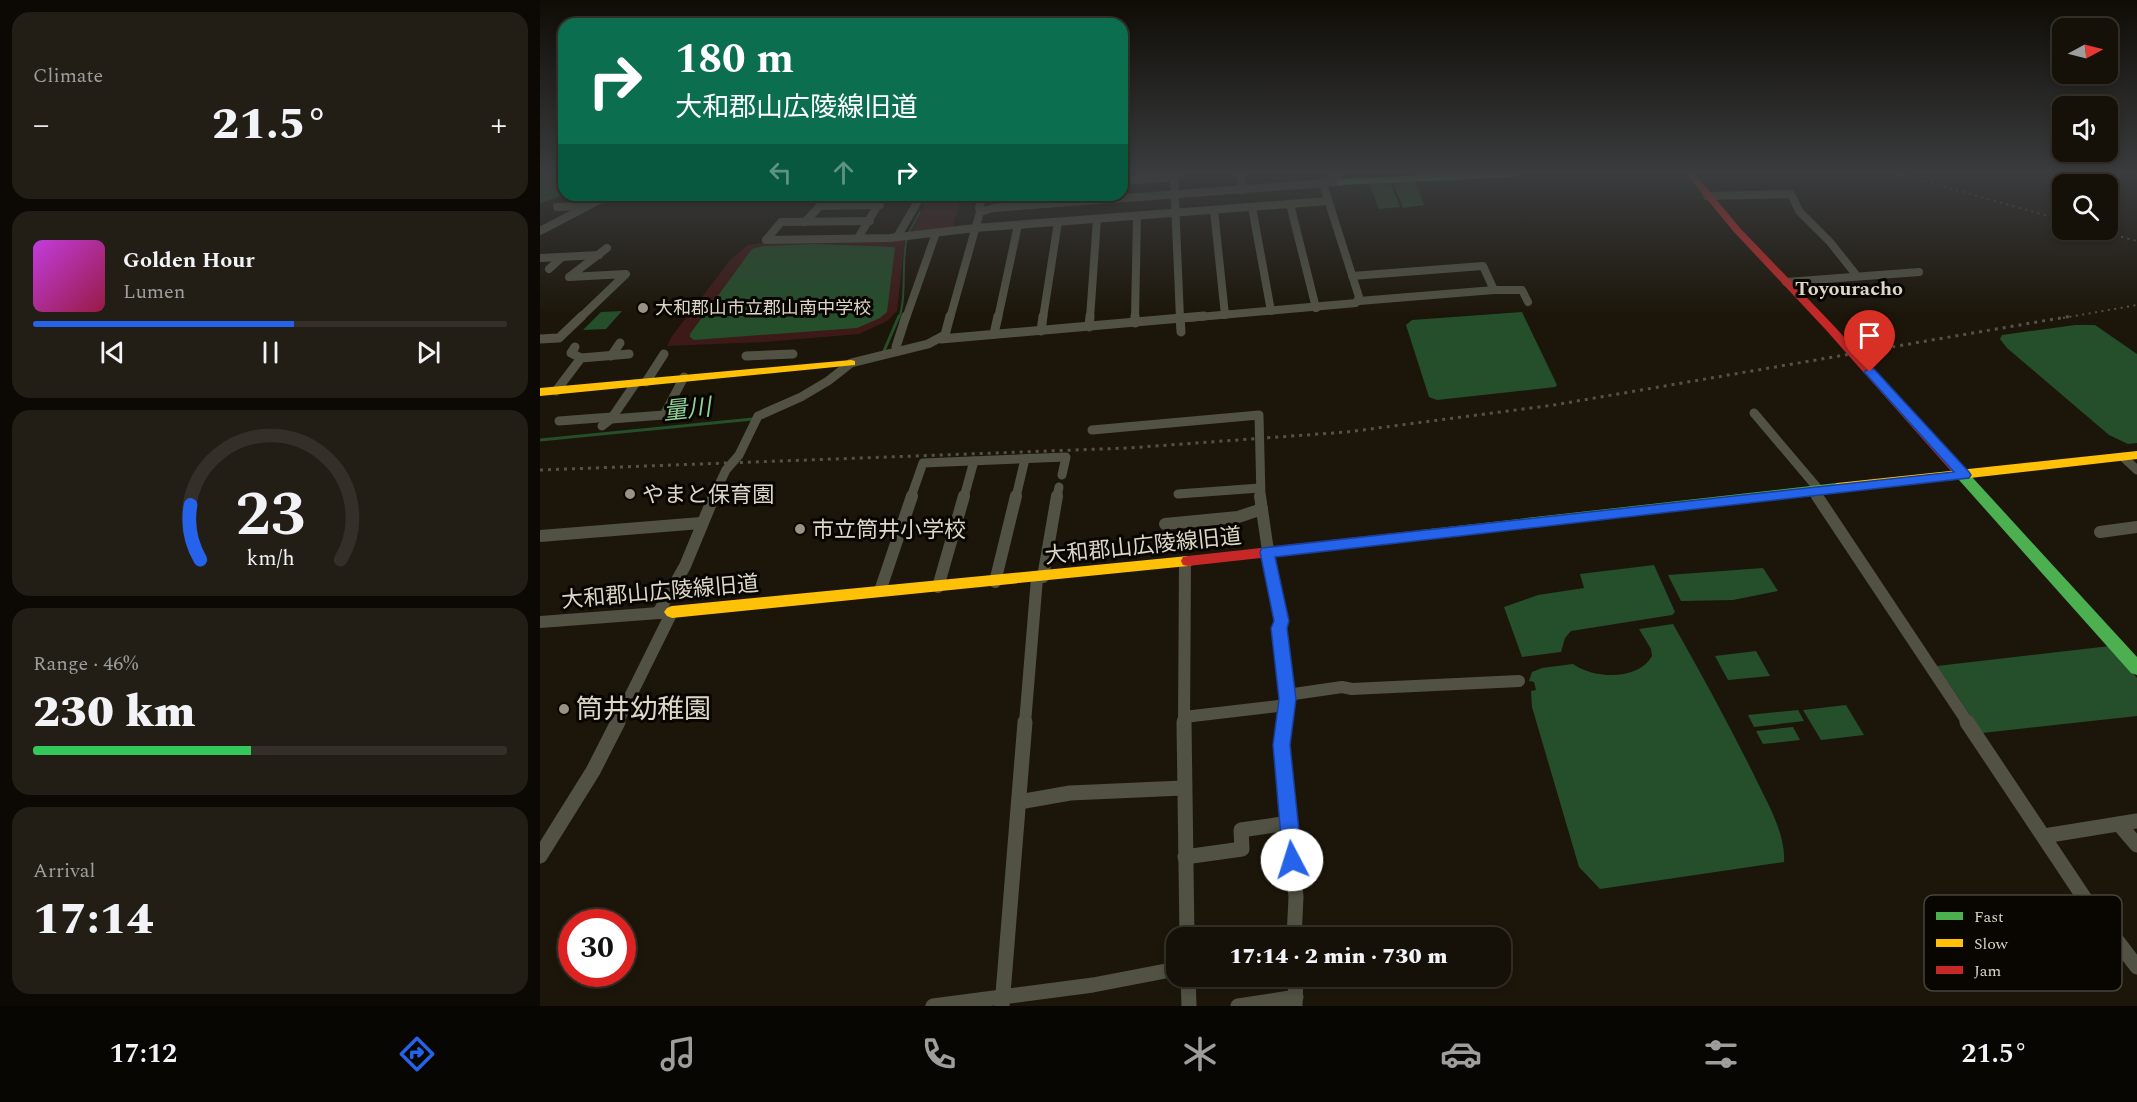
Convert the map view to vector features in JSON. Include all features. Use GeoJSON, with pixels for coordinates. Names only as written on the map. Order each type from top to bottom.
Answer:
{"type":"FeatureCollection","features":[{"type":"Feature","properties":{"kind":"street"},"geometry":{"type":"LineString","coordinates":[[540,231],[559,221]]}},
{"type":"Feature","properties":{"kind":"street"},"geometry":{"type":"LineString","coordinates":[[858,238],[870,221]]}},
{"type":"Feature","properties":{"kind":"street"},"geometry":{"type":"LineString","coordinates":[[870,221],[780,222],[766,240],[904,236],[1072,221]]}},
{"type":"Feature","properties":{"kind":"street"},"geometry":{"type":"LineString","coordinates":[[904,236],[910,221]]}},
{"type":"Feature","properties":{"kind":"street"},"geometry":{"type":"LineString","coordinates":[[941,339],[946,332],[954,306],[977,221]]}},
{"type":"Feature","properties":{"kind":"street"},"geometry":{"type":"LineString","coordinates":[[1089,327],[1097,221]]}},
{"type":"Feature","properties":{"kind":"street"},"geometry":{"type":"LineString","coordinates":[[1135,323],[1137,221]]}},
{"type":"Feature","properties":{"kind":"street"},"geometry":{"type":"LineString","coordinates":[[1175,221],[1181,332]]}},
{"type":"Feature","properties":{"kind":"street"},"geometry":{"type":"LineString","coordinates":[[1215,221],[1225,315]]}},
{"type":"Feature","properties":{"kind":"street"},"geometry":{"type":"LineString","coordinates":[[1255,221],[1271,311]]}},
{"type":"Feature","properties":{"kind":"street"},"geometry":{"type":"LineString","coordinates":[[1294,221],[1316,308]]}},
{"type":"Feature","properties":{"kind":"street"},"geometry":{"type":"LineString","coordinates":[[1334,221],[1359,301]]}},
{"type":"Feature","properties":{"kind":"street"},"geometry":{"type":"LineString","coordinates":[[1730,221],[1964,475],[2137,668]]}},
{"type":"Feature","properties":{"kind":"street"},"geometry":{"type":"LineString","coordinates":[[1809,221],[1830,242],[1857,276]]}},
{"type":"Feature","properties":{"kind":"street"},"geometry":{"type":"LineString","coordinates":[[1041,331],[1059,222]]}},
{"type":"Feature","properties":{"kind":"street"},"geometry":{"type":"LineString","coordinates":[[994,334],[1018,225]]}},
{"type":"Feature","properties":{"kind":"street"},"geometry":{"type":"LineString","coordinates":[[898,351],[896,347],[898,339],[936,233]]}},
{"type":"Feature","properties":{"kind":"street"},"geometry":{"type":"LineString","coordinates":[[540,339],[559,338],[626,274],[569,277],[606,248]]}},
{"type":"Feature","properties":{"kind":"street"},"geometry":{"type":"LineString","coordinates":[[540,258],[599,255]]}},
{"type":"Feature","properties":{"kind":"street"},"geometry":{"type":"LineString","coordinates":[[549,269],[562,257]]}},
{"type":"Feature","properties":{"kind":"street"},"geometry":{"type":"LineString","coordinates":[[1352,276],[1483,266],[1494,290]]}},
{"type":"Feature","properties":{"kind":"street"},"geometry":{"type":"LineString","coordinates":[[1786,282],[1919,272]]}},
{"type":"Feature","properties":{"kind":"street"},"geometry":{"type":"LineString","coordinates":[[540,392],[851,363],[941,339],[994,334],[1351,305],[1359,301],[1494,290],[1522,290],[1528,302]]}},
{"type":"Feature","properties":{"kind":"street"},"geometry":{"type":"LineString","coordinates":[[611,356],[620,343]]}},
{"type":"Feature","properties":{"kind":"street"},"geometry":{"type":"LineString","coordinates":[[575,347],[571,353],[581,358],[629,354]]}},
{"type":"Feature","properties":{"kind":"street"},"geometry":{"type":"LineString","coordinates":[[746,356],[795,351],[786,369]]}},
{"type":"Feature","properties":{"kind":"street"},"geometry":{"type":"LineString","coordinates":[[602,426],[612,418],[664,354]]}},
{"type":"Feature","properties":{"kind":"street"},"geometry":{"type":"LineString","coordinates":[[556,391],[581,358]]}},
{"type":"Feature","properties":{"kind":"street"},"geometry":{"type":"LineString","coordinates":[[658,613],[685,566],[716,490],[726,471],[739,455],[756,419],[801,397],[828,381],[851,363]]}},
{"type":"Feature","properties":{"kind":"street"},"geometry":{"type":"LineString","coordinates":[[559,421],[664,416],[684,377]]}},
{"type":"Feature","properties":{"kind":"street"},"geometry":{"type":"LineString","coordinates":[[1754,413],[1805,471],[2082,895]]}},
{"type":"Feature","properties":{"kind":"street"},"geometry":{"type":"LineString","coordinates":[[1092,430],[1259,415],[1257,440],[1262,509],[1267,552],[1282,621],[1279,628],[1287,700],[1282,745],[1296,897],[1295,927]]}},
{"type":"Feature","properties":{"kind":"street","name":"大和郡山広陵線旧道"},"geometry":{"type":"LineString","coordinates":[[540,622],[1040,578],[2137,455]]}},
{"type":"Feature","properties":{"kind":"street"},"geometry":{"type":"LineString","coordinates":[[880,591],[923,463],[1066,457],[1062,475]]}},
{"type":"Feature","properties":{"kind":"street"},"geometry":{"type":"LineString","coordinates":[[2122,457],[2137,470]]}},
{"type":"Feature","properties":{"kind":"street"},"geometry":{"type":"LineString","coordinates":[[995,582],[1025,459]]}},
{"type":"Feature","properties":{"kind":"street"},"geometry":{"type":"LineString","coordinates":[[938,587],[974,461]]}},
{"type":"Feature","properties":{"kind":"street"},"geometry":{"type":"LineString","coordinates":[[1002,1001],[1040,578],[1059,487]]}},
{"type":"Feature","properties":{"kind":"street"},"geometry":{"type":"LineString","coordinates":[[1178,494],[1260,488]]}},
{"type":"Feature","properties":{"kind":"street"},"geometry":{"type":"LineString","coordinates":[[1165,524],[1238,517],[1262,509]]}},
{"type":"Feature","properties":{"kind":"street"},"geometry":{"type":"LineString","coordinates":[[540,536],[701,523]]}},
{"type":"Feature","properties":{"kind":"street"},"geometry":{"type":"LineString","coordinates":[[2100,532],[2137,527]]}},
{"type":"Feature","properties":{"kind":"street"},"geometry":{"type":"LineString","coordinates":[[1185,562],[1183,789],[1187,927]]}},
{"type":"Feature","properties":{"kind":"street"},"geometry":{"type":"LineString","coordinates":[[540,856],[593,771],[672,612]]}},
{"type":"Feature","properties":{"kind":"street"},"geometry":{"type":"LineString","coordinates":[[1184,717],[1287,700],[1342,687],[1352,689],[1519,681]]}},
{"type":"Feature","properties":{"kind":"street"},"geometry":{"type":"LineString","coordinates":[[1019,802],[1070,793],[1183,789]]}},
{"type":"Feature","properties":{"kind":"street"},"geometry":{"type":"LineString","coordinates":[[2044,836],[2137,821]]}},
{"type":"Feature","properties":{"kind":"street"},"geometry":{"type":"LineString","coordinates":[[1185,857],[1242,849],[1241,830],[1289,823]]}},
{"type":"Feature","properties":{"kind":"street"},"geometry":{"type":"LineString","coordinates":[[2119,824],[2137,845]]}},
{"type":"Feature","properties":{"kind":"street"},"geometry":{"type":"LineString","coordinates":[[2122,947],[2137,967]]}},
{"type":"Feature","properties":{"kind":"street"},"geometry":{"type":"LineString","coordinates":[[933,1006],[1002,1001],[1166,971]]}},
{"type":"Feature","properties":{"kind":"street"},"geometry":{"type":"LineString","coordinates":[[1188,987],[1189,1006]]}},
{"type":"Feature","properties":{"kind":"street"},"geometry":{"type":"LineString","coordinates":[[1238,1006],[1296,1001]]}},
{"type":"Feature","properties":{"kind":"shaded area"},"geometry":{"type":"Polygon","coordinates":[[[917,221],[954,221],[952,229],[911,233],[917,221]]]}},
{"type":"Feature","properties":{"kind":"shaded area"},"geometry":{"type":"Polygon","coordinates":[[[905,238],[897,311],[887,321],[859,334],[764,342],[667,346],[672,336],[731,259],[748,245],[767,242],[905,238]]]}},
{"type":"Feature","properties":{"kind":"shaded area"},"geometry":{"type":"Polygon","coordinates":[[[815,244],[895,247],[887,312],[880,318],[857,328],[694,340],[690,337],[752,249],[763,246],[815,244]]]}},
{"type":"Feature","properties":{"kind":"shaded area"},"geometry":{"type":"Polygon","coordinates":[[[622,311],[606,329],[583,330],[601,312],[622,311]]]}},
{"type":"Feature","properties":{"kind":"shaded area"},"geometry":{"type":"Polygon","coordinates":[[[1522,312],[1557,385],[1555,387],[1437,400],[1429,397],[1406,325],[1412,320],[1522,312]]]}},
{"type":"Feature","properties":{"kind":"shaded area"},"geometry":{"type":"Polygon","coordinates":[[[2075,325],[2095,325],[2137,354],[2137,443],[2128,444],[2109,435],[2007,348],[2000,339],[2002,335],[2075,325]]]}},
{"type":"Feature","properties":{"kind":"shaded area"},"geometry":{"type":"Polygon","coordinates":[[[1654,565],[1675,612],[1672,615],[1571,631],[1565,638],[1561,652],[1522,657],[1504,607],[1538,595],[1584,588],[1580,574],[1654,565]]]}},
{"type":"Feature","properties":{"kind":"shaded area"},"geometry":{"type":"Polygon","coordinates":[[[1763,568],[1778,591],[1733,600],[1681,601],[1668,575],[1763,568]]]}},
{"type":"Feature","properties":{"kind":"shaded area"},"geometry":{"type":"Polygon","coordinates":[[[1673,624],[1768,804],[1782,839],[1784,862],[1600,889],[1579,867],[1532,707],[1531,691],[1536,690],[1534,682],[1529,681],[1532,672],[1542,668],[1573,664],[1592,673],[1604,675],[1637,670],[1652,656],[1651,649],[1639,629],[1673,624]]]}},
{"type":"Feature","properties":{"kind":"shaded area"},"geometry":{"type":"Polygon","coordinates":[[[2110,646],[2137,678],[2137,716],[1982,733],[1937,666],[2110,646]]]}},
{"type":"Feature","properties":{"kind":"shaded area"},"geometry":{"type":"Polygon","coordinates":[[[1756,651],[1770,676],[1728,680],[1715,656],[1756,651]]]}},
{"type":"Feature","properties":{"kind":"shaded area"},"geometry":{"type":"Polygon","coordinates":[[[1846,705],[1864,735],[1821,740],[1803,710],[1846,705]]]}},
{"type":"Feature","properties":{"kind":"shaded area"},"geometry":{"type":"Polygon","coordinates":[[[1798,710],[1804,721],[1754,727],[1748,715],[1798,710]]]}},
{"type":"Feature","properties":{"kind":"shaded area"},"geometry":{"type":"Polygon","coordinates":[[[1793,727],[1800,740],[1763,744],[1756,731],[1793,727]]]}},
{"type":"Feature","properties":{"kind":"waterway","name":"量川"},"geometry":{"type":"LineString","coordinates":[[899,318],[903,300],[905,247],[915,221]]}},
{"type":"Feature","properties":{"kind":"waterway","name":"量川"},"geometry":{"type":"LineString","coordinates":[[884,351],[899,316]]}},
{"type":"Feature","properties":{"kind":"waterway","name":"量川"},"geometry":{"type":"LineString","coordinates":[[540,440],[753,419]]}},
{"type":"Feature","properties":{"kind":"railway"},"geometry":{"type":"LineString","coordinates":[[2118,236],[2137,241]]}},
{"type":"Feature","properties":{"kind":"railway"},"geometry":{"type":"LineString","coordinates":[[2063,318],[2137,305]]}},
{"type":"Feature","properties":{"kind":"railway"},"geometry":{"type":"LineString","coordinates":[[540,470],[1128,448],[1347,432],[1554,405],[2072,316]]}},
{"type":"Feature","properties":{"kind":"traffic: fast"},"geometry":{"type":"LineString","coordinates":[[1956,468],[2137,668]]}},
{"type":"Feature","properties":{"kind":"traffic: fast"},"geometry":{"type":"LineString","coordinates":[[1421,535],[1837,488]]}},
{"type":"Feature","properties":{"kind":"traffic: slow"},"geometry":{"type":"LineString","coordinates":[[540,392],[851,363]]}},
{"type":"Feature","properties":{"kind":"traffic: slow"},"geometry":{"type":"LineString","coordinates":[[1837,488],[2137,455]]}},
{"type":"Feature","properties":{"kind":"traffic: slow"},"geometry":{"type":"LineString","coordinates":[[672,612],[1188,561]]}},
{"type":"Feature","properties":{"kind":"traffic: jam"},"geometry":{"type":"LineString","coordinates":[[1729,221],[1956,468]]}},
{"type":"Feature","properties":{"kind":"traffic: jam"},"geometry":{"type":"LineString","coordinates":[[1188,561],[1421,535]]}},
{"type":"Feature","properties":{"kind":"place","name":"大和郡山市立郡山南中学校"},"geometry":{"type":"Point","coordinates":[643,308]}},
{"type":"Feature","properties":{"kind":"place","name":"やまと保育園"},"geometry":{"type":"Point","coordinates":[630,494]}},
{"type":"Feature","properties":{"kind":"place","name":"市立筒井小学校"},"geometry":{"type":"Point","coordinates":[800,529]}},
{"type":"Feature","properties":{"kind":"place","name":"筒井幼稚園"},"geometry":{"type":"Point","coordinates":[564,709]}},
{"type":"Feature","properties":{"kind":"district","name":"Toyouracho"},"geometry":{"type":"Point","coordinates":[1849,288]}},
{"type":"Feature","properties":{"kind":"route"},"geometry":{"type":"LineString","coordinates":[[1292,860],[1282,745],[1287,699],[1279,628],[1282,621],[1267,552],[1964,475],[1870,372]]}}]}
